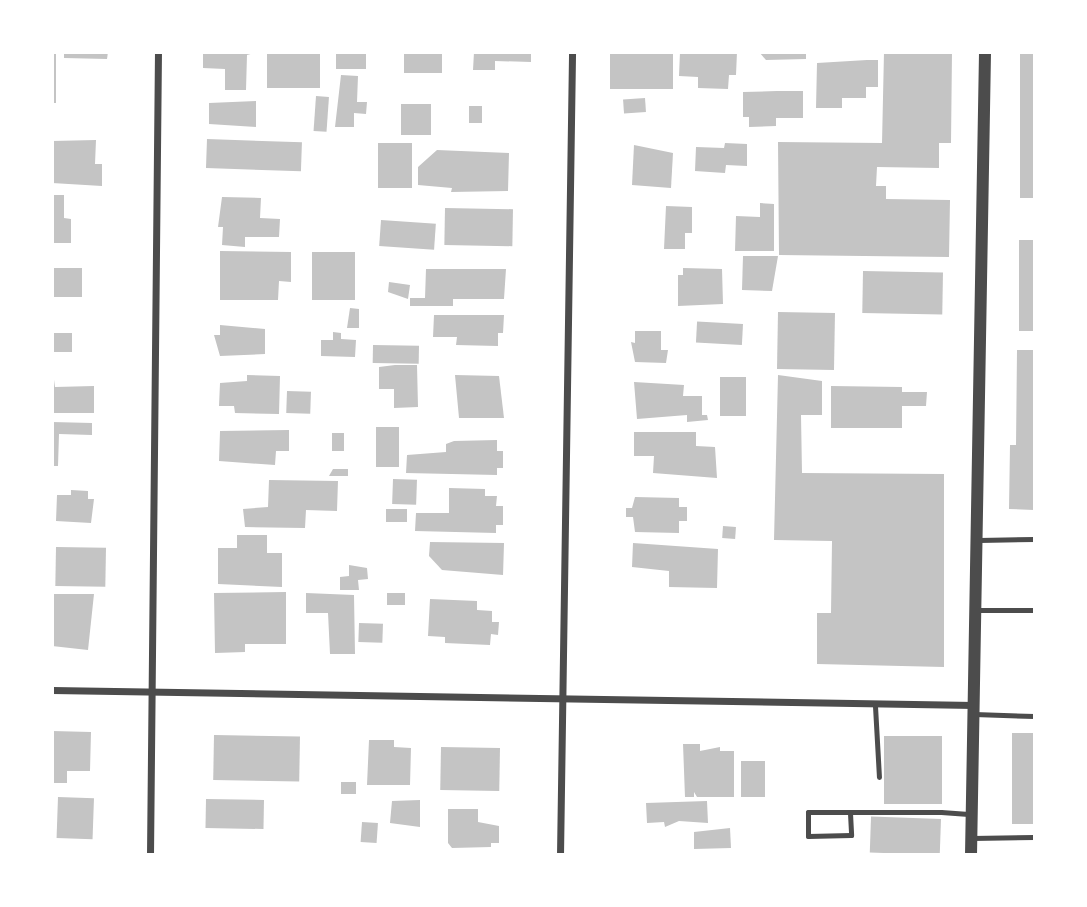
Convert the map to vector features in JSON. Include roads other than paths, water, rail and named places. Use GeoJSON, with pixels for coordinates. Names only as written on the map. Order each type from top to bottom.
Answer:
{"type":"FeatureCollection","features":[{"type":"Feature","properties":{"kind":"street"},"geometry":{"type":"LineString","coordinates":[[150,855],[158,52]]}},
{"type":"Feature","properties":{"kind":"street"},"geometry":{"type":"LineString","coordinates":[[560,855],[572,52]]}},
{"type":"Feature","properties":{"kind":"street"},"geometry":{"type":"LineString","coordinates":[[971,855],[978,610],[985,52]]}},
{"type":"Feature","properties":{"kind":"street"},"geometry":{"type":"LineString","coordinates":[[52,690],[562,697],[974,709]]}},
{"type":"Feature","properties":{"kind":"lane"},"geometry":{"type":"LineString","coordinates":[[979,540],[1034,539]]}},
{"type":"Feature","properties":{"kind":"lane"},"geometry":{"type":"LineString","coordinates":[[978,610],[1034,610]]}},
{"type":"Feature","properties":{"kind":"lane"},"geometry":{"type":"LineString","coordinates":[[876,706],[879,776]]}},
{"type":"Feature","properties":{"kind":"lane"},"geometry":{"type":"LineString","coordinates":[[974,709],[1034,716]]}},
{"type":"Feature","properties":{"kind":"lane"},"geometry":{"type":"LineString","coordinates":[[850,813],[851,835],[808,836],[808,812],[972,814]]}},
{"type":"Feature","properties":{"kind":"lane"},"geometry":{"type":"LineString","coordinates":[[972,838],[1034,837]]}}]}
